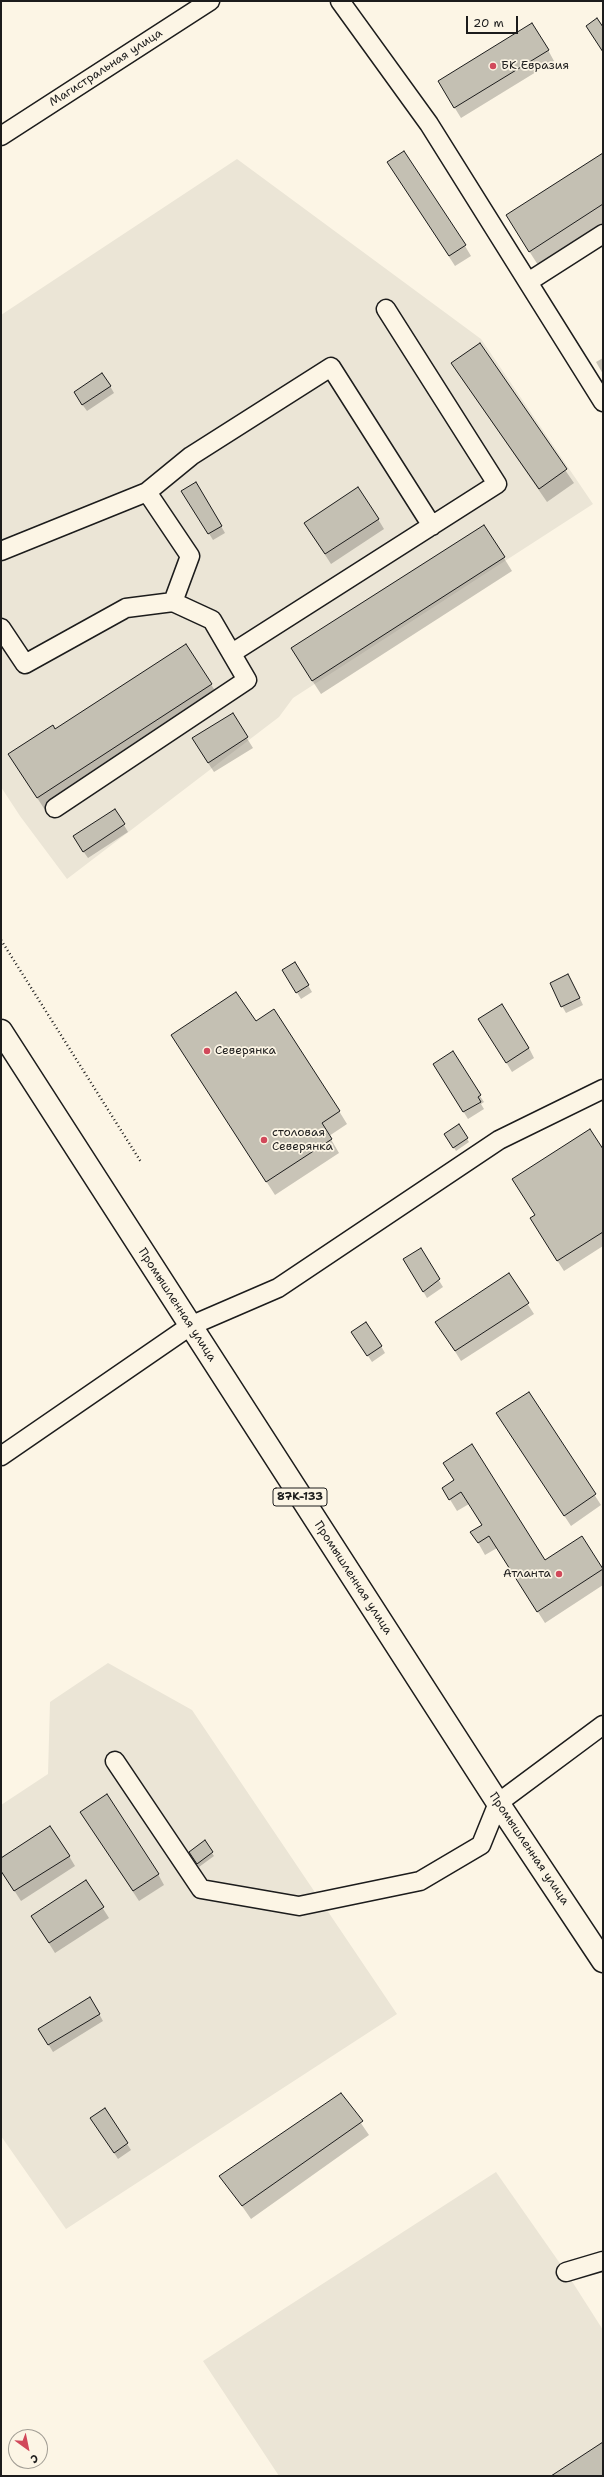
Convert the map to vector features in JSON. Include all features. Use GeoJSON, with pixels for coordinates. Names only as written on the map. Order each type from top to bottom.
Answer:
{"type":"FeatureCollection","features":[{"type":"Feature","properties":{"kind":"main road","name":"Промышленная улица"},"geometry":{"type":"LineString","coordinates":[[1,1031],[498,1803],[603,1961]]}},
{"type":"Feature","properties":{"kind":"street","name":"Магистральная улица"},"geometry":{"type":"LineString","coordinates":[[1,136],[210,1]]}},
{"type":"Feature","properties":{"kind":"street"},"geometry":{"type":"LineString","coordinates":[[340,1],[429,124],[603,402]]}},
{"type":"Feature","properties":{"kind":"street"},"geometry":{"type":"LineString","coordinates":[[528,282],[603,234]]}},
{"type":"Feature","properties":{"kind":"street"},"geometry":{"type":"LineString","coordinates":[[232,653],[497,484],[386,309]]}},
{"type":"Feature","properties":{"kind":"street"},"geometry":{"type":"LineString","coordinates":[[1,551],[147,492],[191,456],[330,367],[432,526]]}},
{"type":"Feature","properties":{"kind":"street"},"geometry":{"type":"LineString","coordinates":[[147,492],[190,556],[173,602]]}},
{"type":"Feature","properties":{"kind":"street"},"geometry":{"type":"LineString","coordinates":[[1,628],[25,664],[126,608],[173,602],[212,620],[247,680],[55,808]]}},
{"type":"Feature","properties":{"kind":"street"},"geometry":{"type":"LineString","coordinates":[[1,1456],[190,1326],[278,1288],[499,1140],[603,1089]]}},
{"type":"Feature","properties":{"kind":"street"},"geometry":{"type":"LineString","coordinates":[[115,1761],[201,1889],[299,1906],[420,1881],[480,1845],[498,1803],[603,1724]]}},
{"type":"Feature","properties":{"kind":"street"},"geometry":{"type":"LineString","coordinates":[[566,2272],[603,2261]]}},
{"type":"Feature","properties":{"kind":"path"},"geometry":{"type":"LineString","coordinates":[[1,940],[141,1162]]}},
{"type":"Feature","properties":{"kind":"shaded area"},"geometry":{"type":"Polygon","coordinates":[[[237,159],[481,339],[593,504],[293,698],[279,717],[67,879],[20,816],[1,787],[1,315],[237,159]]]}},
{"type":"Feature","properties":{"kind":"shaded area"},"geometry":{"type":"Polygon","coordinates":[[[108,1663],[192,1710],[397,2014],[66,2229],[1,2136],[1,1805],[48,1774],[50,1702],[108,1663]]]}},
{"type":"Feature","properties":{"kind":"shaded area"},"geometry":{"type":"Polygon","coordinates":[[[496,2172],[566,2272],[603,2330],[603,2476],[279,2476],[203,2361],[496,2172]]]}},
{"type":"Feature","properties":{"kind":"building"},"geometry":{"type":"Polygon","coordinates":[[[597,18],[603,27],[603,52],[586,26],[597,18]]]}},
{"type":"Feature","properties":{"kind":"building","name":"БК Евразия"},"geometry":{"type":"Polygon","coordinates":[[[532,23],[549,50],[454,108],[438,81],[532,23]]]}},
{"type":"Feature","properties":{"kind":"building"},"geometry":{"type":"Polygon","coordinates":[[[404,151],[466,245],[449,256],[387,162],[404,151]]]}},
{"type":"Feature","properties":{"kind":"building"},"geometry":{"type":"Polygon","coordinates":[[[603,153],[603,204],[529,252],[506,215],[603,153]]]}},
{"type":"Feature","properties":{"kind":"building"},"geometry":{"type":"Polygon","coordinates":[[[480,343],[567,469],[539,489],[451,363],[480,343]]]}},
{"type":"Feature","properties":{"kind":"building"},"geometry":{"type":"Polygon","coordinates":[[[102,373],[111,386],[82,405],[74,392],[102,373]]]}},
{"type":"Feature","properties":{"kind":"building"},"geometry":{"type":"Polygon","coordinates":[[[196,482],[222,526],[208,534],[181,491],[196,482]]]}},
{"type":"Feature","properties":{"kind":"building"},"geometry":{"type":"Polygon","coordinates":[[[358,487],[379,519],[325,554],[304,523],[358,487]]]}},
{"type":"Feature","properties":{"kind":"building"},"geometry":{"type":"Polygon","coordinates":[[[484,525],[505,557],[312,681],[291,648],[484,525]]]}},
{"type":"Feature","properties":{"kind":"building"},"geometry":{"type":"Polygon","coordinates":[[[186,644],[212,684],[37,798],[8,754],[53,725],[55,729],[186,644]]]}},
{"type":"Feature","properties":{"kind":"building"},"geometry":{"type":"Polygon","coordinates":[[[233,713],[248,737],[208,763],[192,738],[233,713]]]}},
{"type":"Feature","properties":{"kind":"building"},"geometry":{"type":"Polygon","coordinates":[[[115,809],[125,824],[83,852],[73,836],[115,809]]]}},
{"type":"Feature","properties":{"kind":"building"},"geometry":{"type":"Polygon","coordinates":[[[295,962],[309,985],[296,993],[282,970],[295,962]]]}},
{"type":"Feature","properties":{"kind":"building"},"geometry":{"type":"Polygon","coordinates":[[[568,974],[580,998],[561,1007],[550,983],[568,974]]]}},
{"type":"Feature","properties":{"kind":"building"},"geometry":{"type":"Polygon","coordinates":[[[236,992],[256,1021],[274,1009],[340,1111],[322,1123],[332,1139],[266,1182],[171,1035],[236,992]]]}},
{"type":"Feature","properties":{"kind":"building"},"geometry":{"type":"Polygon","coordinates":[[[502,1004],[529,1048],[506,1063],[478,1019],[502,1004]]]}},
{"type":"Feature","properties":{"kind":"building"},"geometry":{"type":"Polygon","coordinates":[[[453,1051],[481,1095],[478,1097],[481,1102],[463,1112],[433,1064],[453,1051]]]}},
{"type":"Feature","properties":{"kind":"building"},"geometry":{"type":"Polygon","coordinates":[[[459,1124],[468,1138],[453,1148],[444,1134],[459,1124]]]}},
{"type":"Feature","properties":{"kind":"building"},"geometry":{"type":"Polygon","coordinates":[[[590,1129],[603,1149],[603,1232],[557,1261],[530,1218],[535,1215],[512,1179],[590,1129]]]}},
{"type":"Feature","properties":{"kind":"building"},"geometry":{"type":"Polygon","coordinates":[[[421,1248],[440,1279],[423,1292],[403,1259],[421,1248]]]}},
{"type":"Feature","properties":{"kind":"building"},"geometry":{"type":"Polygon","coordinates":[[[509,1273],[529,1303],[455,1351],[435,1322],[509,1273]]]}},
{"type":"Feature","properties":{"kind":"building"},"geometry":{"type":"Polygon","coordinates":[[[366,1322],[382,1346],[367,1356],[351,1332],[366,1322]]]}},
{"type":"Feature","properties":{"kind":"building"},"geometry":{"type":"Polygon","coordinates":[[[529,1392],[596,1494],[564,1516],[496,1413],[529,1392]]]}},
{"type":"Feature","properties":{"kind":"building"},"geometry":{"type":"Polygon","coordinates":[[[472,1444],[545,1560],[582,1536],[603,1569],[537,1612],[489,1536],[478,1543],[470,1532],[482,1525],[461,1492],[449,1500],[442,1488],[454,1480],[443,1463],[472,1444]]]}},
{"type":"Feature","properties":{"kind":"building"},"geometry":{"type":"Polygon","coordinates":[[[107,1794],[159,1874],[133,1891],[80,1812],[107,1794]]]}},
{"type":"Feature","properties":{"kind":"building"},"geometry":{"type":"Polygon","coordinates":[[[50,1826],[70,1856],[14,1891],[1,1871],[1,1858],[50,1826]]]}},
{"type":"Feature","properties":{"kind":"building"},"geometry":{"type":"Polygon","coordinates":[[[205,1840],[213,1852],[197,1864],[189,1852],[205,1840]]]}},
{"type":"Feature","properties":{"kind":"building"},"geometry":{"type":"Polygon","coordinates":[[[86,1880],[104,1907],[49,1943],[31,1916],[86,1880]]]}},
{"type":"Feature","properties":{"kind":"building"},"geometry":{"type":"Polygon","coordinates":[[[90,1997],[100,2014],[48,2045],[38,2029],[90,1997]]]}},
{"type":"Feature","properties":{"kind":"building"},"geometry":{"type":"Polygon","coordinates":[[[341,2093],[363,2121],[242,2206],[219,2176],[341,2093]]]}},
{"type":"Feature","properties":{"kind":"building"},"geometry":{"type":"Polygon","coordinates":[[[105,2108],[128,2143],[114,2153],[90,2118],[105,2108]]]}},
{"type":"Feature","properties":{"kind":"building"},"geometry":{"type":"Polygon","coordinates":[[[603,2442],[603,2476],[551,2476],[603,2442]]]}},
{"type":"Feature","properties":{"kind":"place","name":"БК Евразия"},"geometry":{"type":"Point","coordinates":[493,66]}},
{"type":"Feature","properties":{"kind":"place","name":"Северянка"},"geometry":{"type":"Point","coordinates":[207,1051]}},
{"type":"Feature","properties":{"kind":"place","name":"столовая Северянка"},"geometry":{"type":"Point","coordinates":[264,1140]}},
{"type":"Feature","properties":{"kind":"place","name":"Атланта"},"geometry":{"type":"Point","coordinates":[559,1574]}}]}
